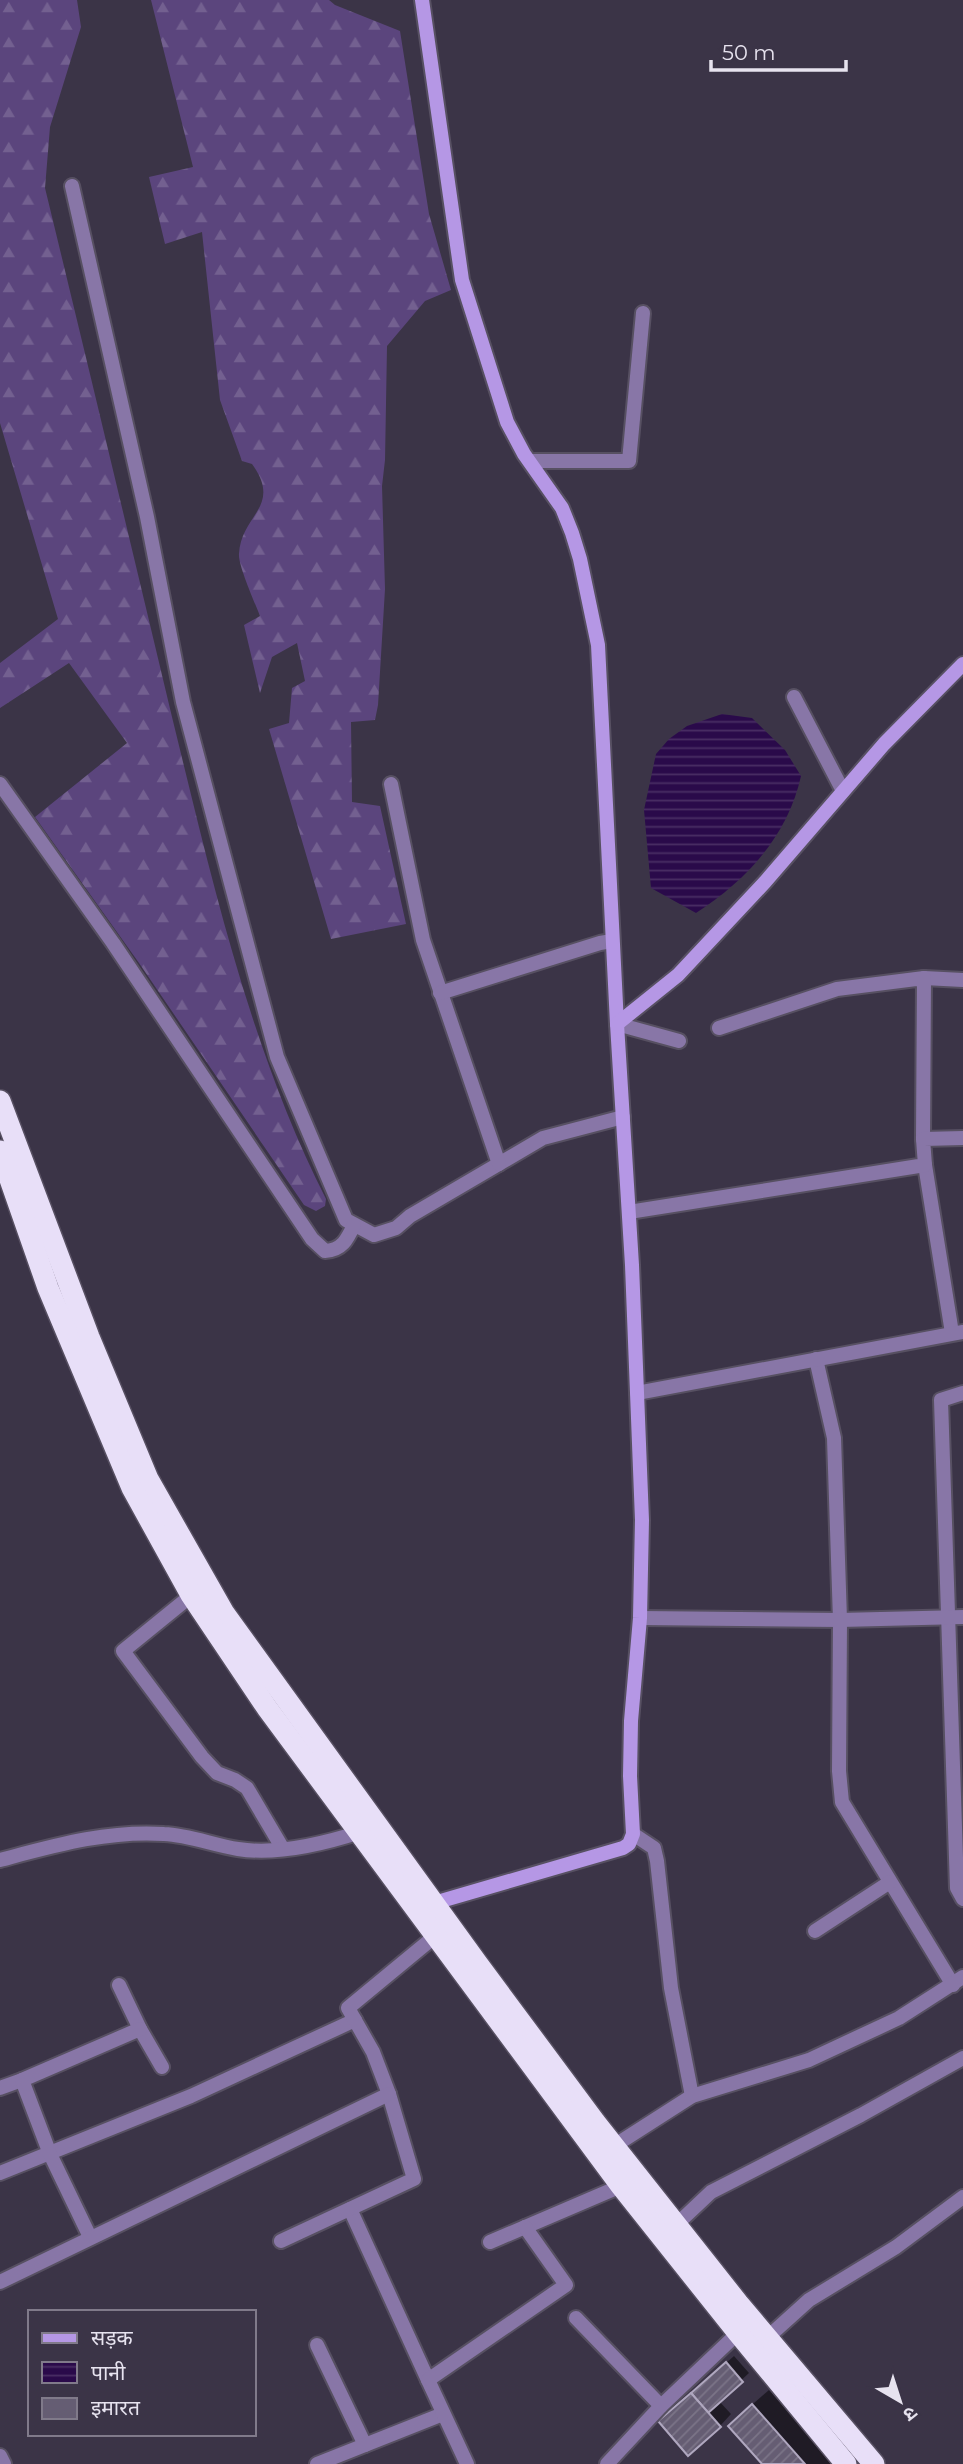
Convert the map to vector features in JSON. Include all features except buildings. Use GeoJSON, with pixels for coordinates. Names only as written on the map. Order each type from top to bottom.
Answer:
{"type":"FeatureCollection","features":[{"type":"Feature","properties":{"kind":"highway"},"geometry":{"type":"LineString","coordinates":[[0,1101],[85,1325],[148,1479],[199,1589],[231,1624],[614,2146],[874,2464]]}},
{"type":"Feature","properties":{"kind":"highway"},"geometry":{"type":"LineString","coordinates":[[0,1151],[48,1288],[127,1476],[199,1589],[267,1708],[621,2186],[846,2464]]}},
{"type":"Feature","properties":{"kind":"street"},"geometry":{"type":"LineString","coordinates":[[422,0],[462,280],[507,422],[562,508],[572,533],[598,646],[612,941],[629,1212],[642,1520],[640,1618],[631,1721],[633,1834],[629,1844],[434,1903]]}},
{"type":"Feature","properties":{"kind":"street"},"geometry":{"type":"LineString","coordinates":[[72,186],[147,517],[183,702],[277,1057],[346,1220],[374,1235],[396,1228],[410,1216],[543,1138],[623,1116]]}},
{"type":"Feature","properties":{"kind":"street"},"geometry":{"type":"LineString","coordinates":[[530,461],[629,461],[643,313]]}},
{"type":"Feature","properties":{"kind":"street"},"geometry":{"type":"LineString","coordinates":[[617,1024],[678,975],[765,882],[884,744],[963,664]]}},
{"type":"Feature","properties":{"kind":"street"},"geometry":{"type":"LineString","coordinates":[[794,697],[843,791]]}},
{"type":"Feature","properties":{"kind":"street"},"geometry":{"type":"LineString","coordinates":[[0,784],[113,943],[312,1239],[325,1251],[336,1250],[347,1241],[354,1225]]}},
{"type":"Feature","properties":{"kind":"street"},"geometry":{"type":"LineString","coordinates":[[391,784],[423,940],[499,1164]]}},
{"type":"Feature","properties":{"kind":"street"},"geometry":{"type":"LineString","coordinates":[[440,993],[612,941]]}},
{"type":"Feature","properties":{"kind":"street"},"geometry":{"type":"LineString","coordinates":[[638,1393],[957,1333],[925,1165],[924,978]]}},
{"type":"Feature","properties":{"kind":"street"},"geometry":{"type":"LineString","coordinates":[[719,1028],[837,989],[924,978],[963,979]]}},
{"type":"Feature","properties":{"kind":"street"},"geometry":{"type":"LineString","coordinates":[[617,1024],[679,1041]]}},
{"type":"Feature","properties":{"kind":"street"},"geometry":{"type":"LineString","coordinates":[[923,1139],[963,1138]]}},
{"type":"Feature","properties":{"kind":"street"},"geometry":{"type":"LineString","coordinates":[[629,1212],[925,1165]]}},
{"type":"Feature","properties":{"kind":"street"},"geometry":{"type":"LineString","coordinates":[[614,2146],[692,2095],[809,2060],[899,2018],[958,1981],[890,1882],[842,1802],[839,1772],[840,1620],[834,1438],[816,1359]]}},
{"type":"Feature","properties":{"kind":"street"},"geometry":{"type":"LineString","coordinates":[[963,1393],[941,1400],[957,1888],[963,1899]]}},
{"type":"Feature","properties":{"kind":"street"},"geometry":{"type":"LineString","coordinates":[[199,1589],[123,1651],[202,1757],[217,1773],[247,1788],[283,1849]]}},
{"type":"Feature","properties":{"kind":"street"},"geometry":{"type":"LineString","coordinates":[[640,1618],[840,1620],[963,1617]]}},
{"type":"Feature","properties":{"kind":"street"},"geometry":{"type":"LineString","coordinates":[[0,1860],[78,1840],[119,1835],[165,1833],[240,1850],[283,1849],[327,1843],[360,1832]]}},
{"type":"Feature","properties":{"kind":"street"},"geometry":{"type":"LineString","coordinates":[[633,1834],[654,1849],[657,1860],[671,1988],[692,2095]]}},
{"type":"Feature","properties":{"kind":"street"},"geometry":{"type":"LineString","coordinates":[[815,1931],[890,1882]]}},
{"type":"Feature","properties":{"kind":"street"},"geometry":{"type":"LineString","coordinates":[[281,2241],[414,2179],[389,2094],[373,2052],[348,2008],[434,1937]]}},
{"type":"Feature","properties":{"kind":"street"},"geometry":{"type":"LineString","coordinates":[[119,1985],[162,2067]]}},
{"type":"Feature","properties":{"kind":"street"},"geometry":{"type":"LineString","coordinates":[[0,2173],[191,2096],[355,2020]]}},
{"type":"Feature","properties":{"kind":"street"},"geometry":{"type":"LineString","coordinates":[[0,2088],[140,2029]]}},
{"type":"Feature","properties":{"kind":"street"},"geometry":{"type":"LineString","coordinates":[[676,2225],[711,2192],[861,2115],[963,2058]]}},
{"type":"Feature","properties":{"kind":"street"},"geometry":{"type":"LineString","coordinates":[[22,2080],[50,2154],[90,2237]]}},
{"type":"Feature","properties":{"kind":"street"},"geometry":{"type":"LineString","coordinates":[[0,2282],[389,2094]]}},
{"type":"Feature","properties":{"kind":"street"},"geometry":{"type":"LineString","coordinates":[[490,2242],[621,2186]]}},
{"type":"Feature","properties":{"kind":"street"},"geometry":{"type":"LineString","coordinates":[[768,2337],[809,2300],[896,2247],[963,2197]]}},
{"type":"Feature","properties":{"kind":"street"},"geometry":{"type":"LineString","coordinates":[[350,2209],[467,2464]]}},
{"type":"Feature","properties":{"kind":"street"},"geometry":{"type":"LineString","coordinates":[[428,2380],[566,2285],[525,2227]]}},
{"type":"Feature","properties":{"kind":"street"},"geometry":{"type":"LineString","coordinates":[[576,2318],[661,2406]]}},
{"type":"Feature","properties":{"kind":"street"},"geometry":{"type":"LineString","coordinates":[[607,2464],[661,2406],[738,2333]]}},
{"type":"Feature","properties":{"kind":"street"},"geometry":{"type":"LineString","coordinates":[[317,2346],[365,2445]]}},
{"type":"Feature","properties":{"kind":"street"},"geometry":{"type":"LineString","coordinates":[[317,2464],[443,2414]]}},
{"type":"Feature","properties":{"kind":"street"},"geometry":{"type":"LineString","coordinates":[[0,2456],[4,2464]]}},
{"type":"Feature","properties":{"kind":"green space"},"geometry":{"type":"Polygon","coordinates":[[[0,0],[77,0],[81,27],[50,127],[45,188],[218,902],[254,1024],[299,1142],[326,1199],[325,1206],[316,1211],[304,1205],[139,963],[35,817],[127,743],[69,663],[0,708],[0,663],[58,619],[0,423],[0,0]]]}},
{"type":"Feature","properties":{"kind":"green space"},"geometry":{"type":"Polygon","coordinates":[[[151,0],[329,0],[335,5],[400,31],[429,214],[451,290],[425,301],[387,346],[382,486],[385,589],[378,705],[375,720],[351,722],[352,802],[380,806],[406,924],[331,939],[269,729],[289,723],[292,688],[305,681],[297,643],[272,657],[260,693],[244,625],[260,616],[239,554],[241,540],[258,510],[263,491],[252,464],[242,461],[220,400],[202,232],[165,244],[149,177],[193,167],[151,0]]]}},
{"type":"Feature","properties":{"kind":"water"},"geometry":{"type":"Polygon","coordinates":[[[722,714],[752,718],[785,750],[801,776],[786,818],[763,854],[732,886],[696,913],[651,888],[644,810],[656,754],[669,739],[687,726],[722,714]]]}}]}
